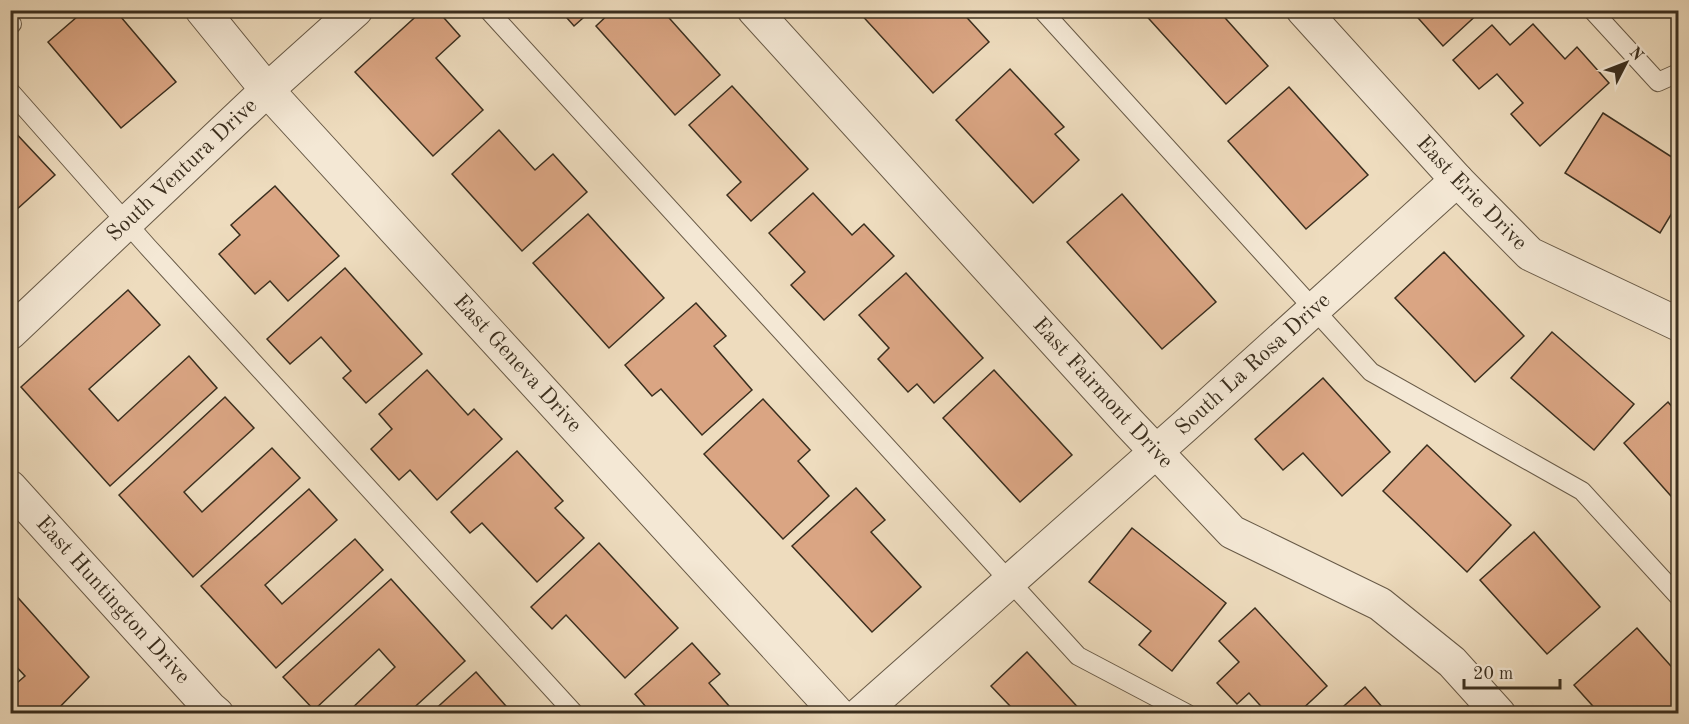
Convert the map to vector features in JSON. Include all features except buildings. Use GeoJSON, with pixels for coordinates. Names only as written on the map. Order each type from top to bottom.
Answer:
{"type":"FeatureCollection","features":[{"type":"Feature","properties":{"kind":"street","name":"East Geneva Drive"},"geometry":{"type":"LineString","coordinates":[[202,10],[267,90],[838,714]]}},
{"type":"Feature","properties":{"kind":"street","name":"South Ventura Drive"},"geometry":{"type":"LineString","coordinates":[[10,333],[267,90],[356,10]]}},
{"type":"Feature","properties":{"kind":"street","name":"East Fairmont Drive"},"geometry":{"type":"LineString","coordinates":[[754,10],[1155,452],[1232,532],[1380,604],[1452,662],[1499,714]]}},
{"type":"Feature","properties":{"kind":"street","name":"East Erie Drive"},"geometry":{"type":"LineString","coordinates":[[1303,10],[1457,180],[1530,254],[1678,324]]}},
{"type":"Feature","properties":{"kind":"street","name":"South La Rosa Drive"},"geometry":{"type":"LineString","coordinates":[[860,714],[1457,180]]}},
{"type":"Feature","properties":{"kind":"street","name":"East Huntington Drive"},"geometry":{"type":"LineString","coordinates":[[10,487],[210,712]]}},
{"type":"Feature","properties":{"kind":"lane"},"geometry":{"type":"LineString","coordinates":[[488,10],[1078,656],[1188,714]]}},
{"type":"Feature","properties":{"kind":"lane"},"geometry":{"type":"LineString","coordinates":[[1042,10],[1371,372],[1582,491],[1678,596]]}},
{"type":"Feature","properties":{"kind":"lane"},"geometry":{"type":"LineString","coordinates":[[1592,10],[1658,82],[1678,74]]}},
{"type":"Feature","properties":{"kind":"lane"},"geometry":{"type":"LineString","coordinates":[[10,91],[127,223],[575,714]]}}]}
